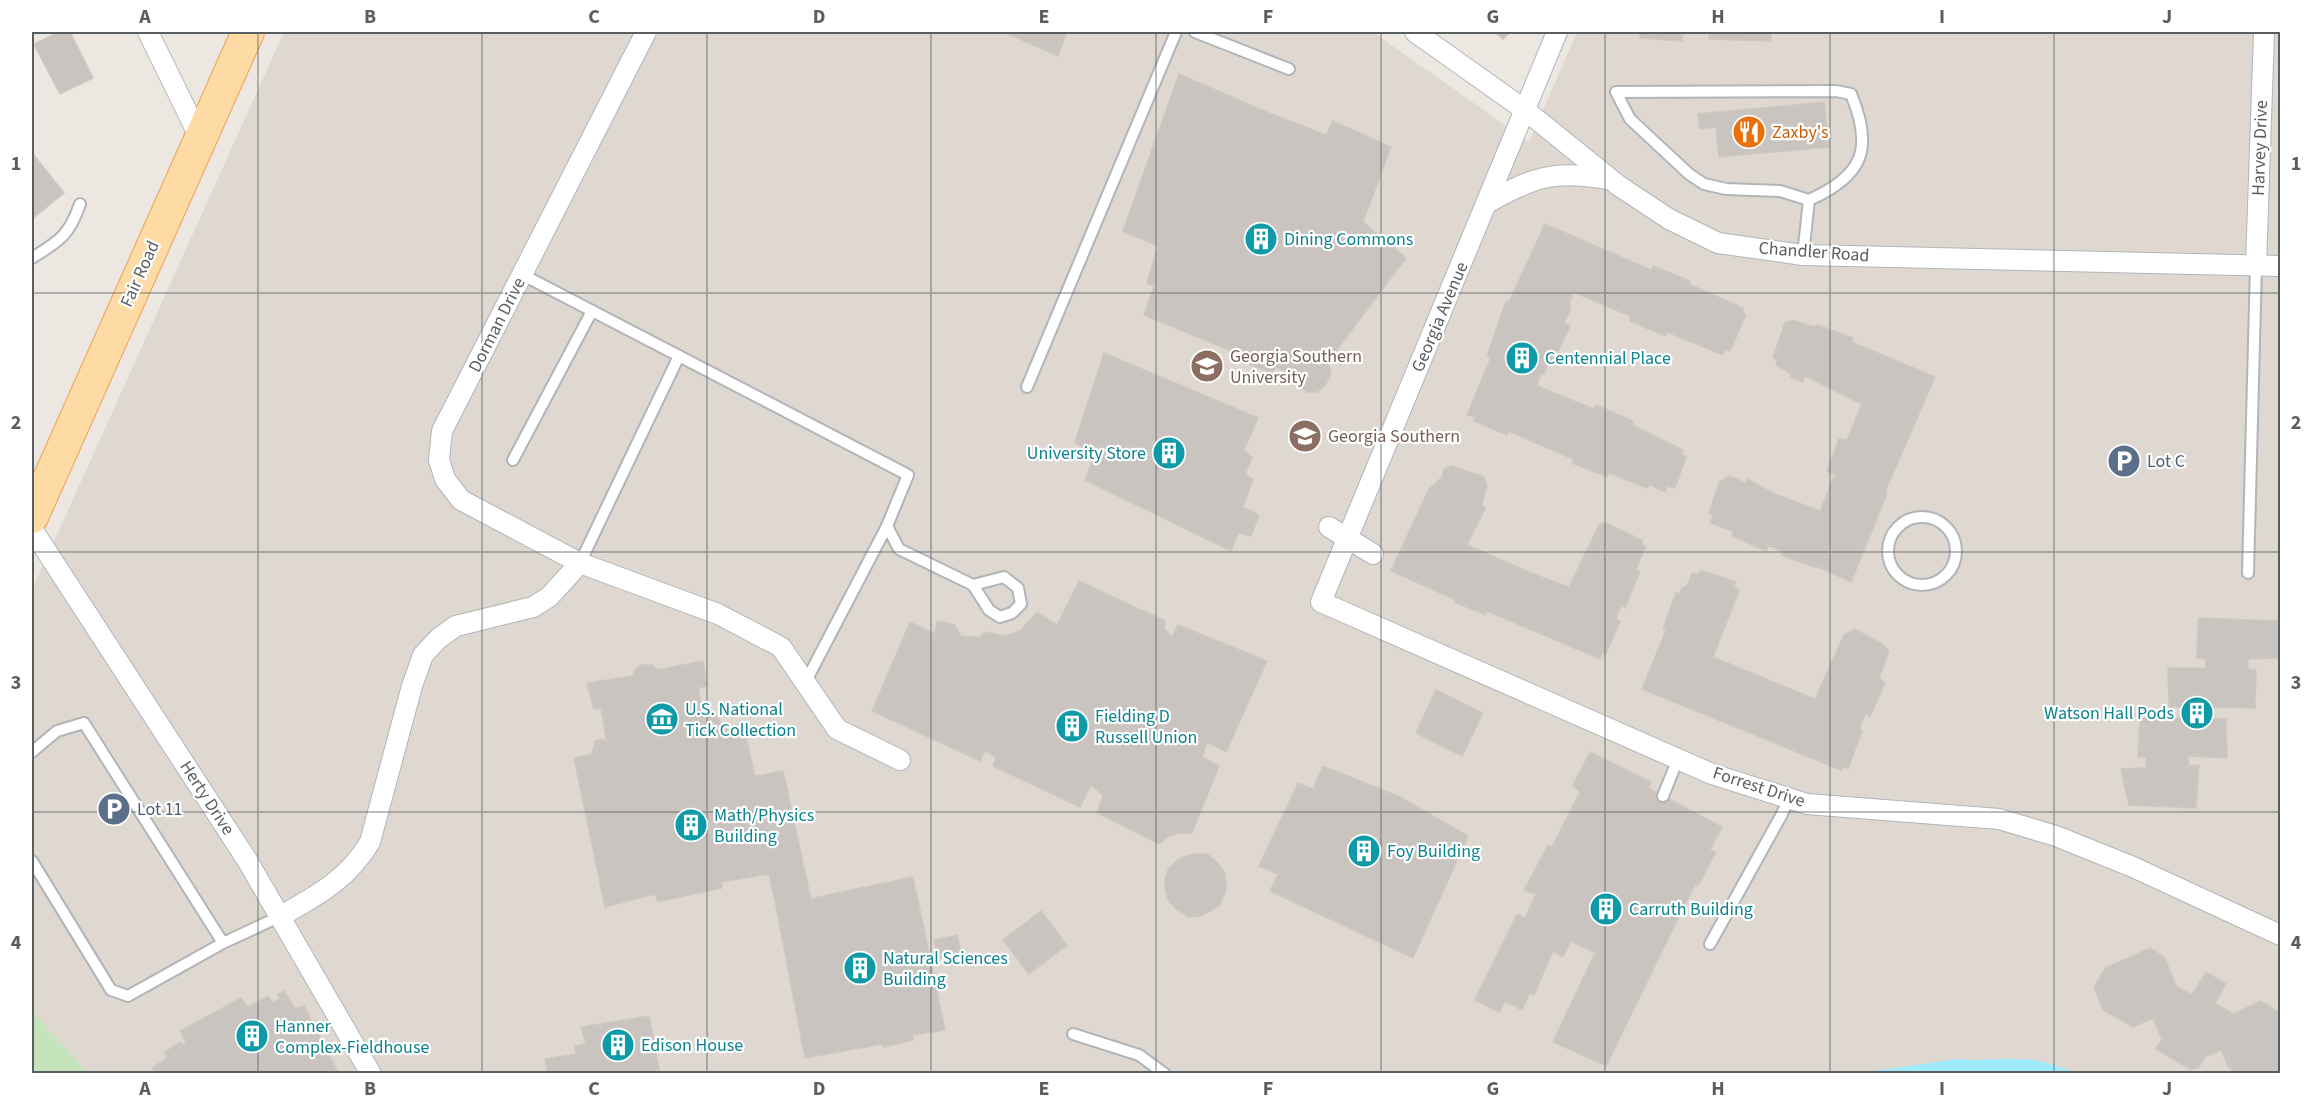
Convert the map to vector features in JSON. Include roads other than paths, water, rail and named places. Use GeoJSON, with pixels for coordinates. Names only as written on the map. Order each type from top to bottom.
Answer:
{"type":"FeatureCollection","features":[{"type":"Feature","properties":{"kind":"main road","name":"Fair Road"},"geometry":{"type":"LineString","coordinates":[[32,517],[248,32]]}},
{"type":"Feature","properties":{"kind":"street"},"geometry":{"type":"LineString","coordinates":[[148,32],[201,138]]}},
{"type":"Feature","properties":{"kind":"street","name":"Dorman Drive"},"geometry":{"type":"LineString","coordinates":[[646,32],[442,431],[439,460],[445,479],[460,500],[580,563],[718,614],[781,647],[837,729],[900,760]]}},
{"type":"Feature","properties":{"kind":"street","name":"Chandler Road"},"geometry":{"type":"LineString","coordinates":[[1415,32],[1525,110],[1610,180],[1669,219],[1718,243],[1803,255],[2280,266]]}},
{"type":"Feature","properties":{"kind":"street","name":"Georgia Avenue"},"geometry":{"type":"LineString","coordinates":[[1322,602],[1557,32]]}},
{"type":"Feature","properties":{"kind":"street","name":"Harvey Drive"},"geometry":{"type":"LineString","coordinates":[[2256,265],[2264,32]]}},
{"type":"Feature","properties":{"kind":"street"},"geometry":{"type":"LineString","coordinates":[[1486,203],[1514,188],[1556,175],[1577,173],[1610,180]]}},
{"type":"Feature","properties":{"kind":"street"},"geometry":{"type":"LineString","coordinates":[[1329,527],[1373,554]]}},
{"type":"Feature","properties":{"kind":"street","name":"Herty Drive"},"geometry":{"type":"LineString","coordinates":[[32,529],[247,860],[372,1074]]}},
{"type":"Feature","properties":{"kind":"street"},"geometry":{"type":"LineString","coordinates":[[281,916],[341,879],[361,858],[370,842],[412,686],[423,655],[439,638],[456,626],[533,607],[549,597],[580,563]]}},
{"type":"Feature","properties":{"kind":"street","name":"Forrest Drive"},"geometry":{"type":"LineString","coordinates":[[1322,602],[1712,774],[1807,804],[1999,819],[2056,836],[2133,867],[2280,935]]}},
{"type":"Feature","properties":{"kind":"lane"},"geometry":{"type":"LineString","coordinates":[[1027,387],[1176,32]]}},
{"type":"Feature","properties":{"kind":"lane"},"geometry":{"type":"LineString","coordinates":[[1195,32],[1289,69]]}},
{"type":"Feature","properties":{"kind":"lane"},"geometry":{"type":"LineString","coordinates":[[1836,91],[1851,93],[1857,108],[1863,151],[1852,172],[1833,189],[1809,200],[1780,191],[1726,189],[1704,184],[1689,174],[1630,119],[1616,92],[1836,91]]}},
{"type":"Feature","properties":{"kind":"lane"},"geometry":{"type":"LineString","coordinates":[[1803,255],[1809,200]]}},
{"type":"Feature","properties":{"kind":"lane"},"geometry":{"type":"LineString","coordinates":[[32,258],[55,244],[73,226],[80,204]]}},
{"type":"Feature","properties":{"kind":"lane"},"geometry":{"type":"LineString","coordinates":[[2248,573],[2256,265]]}},
{"type":"Feature","properties":{"kind":"lane"},"geometry":{"type":"LineString","coordinates":[[523,275],[908,475],[887,526],[805,682]]}},
{"type":"Feature","properties":{"kind":"lane"},"geometry":{"type":"LineString","coordinates":[[513,460],[592,311]]}},
{"type":"Feature","properties":{"kind":"lane"},"geometry":{"type":"LineString","coordinates":[[580,563],[631,461],[679,356]]}},
{"type":"Feature","properties":{"kind":"lane"},"geometry":{"type":"LineString","coordinates":[[1923,517],[1936,520],[1947,528],[1954,540],[1956,553],[1953,566],[1945,577],[1934,584],[1920,586],[1907,583],[1896,575],[1889,563],[1887,550],[1890,537],[1898,526],[1910,519],[1923,517]]}},
{"type":"Feature","properties":{"kind":"lane"},"geometry":{"type":"LineString","coordinates":[[887,526],[900,549],[973,585],[989,610],[1000,617],[1012,613],[1021,604],[1018,588],[1004,577],[973,585]]}},
{"type":"Feature","properties":{"kind":"lane"},"geometry":{"type":"LineString","coordinates":[[32,752],[57,731],[84,723],[223,943]]}},
{"type":"Feature","properties":{"kind":"lane"},"geometry":{"type":"LineString","coordinates":[[1662,796],[1678,759]]}},
{"type":"Feature","properties":{"kind":"lane"},"geometry":{"type":"LineString","coordinates":[[1710,944],[1789,798]]}},
{"type":"Feature","properties":{"kind":"lane"},"geometry":{"type":"LineString","coordinates":[[32,861],[111,990],[128,996],[223,943],[281,916]]}},
{"type":"Feature","properties":{"kind":"lane"},"geometry":{"type":"LineString","coordinates":[[1073,1034],[1139,1056],[1165,1074]]}},
{"type":"Feature","properties":{"kind":"water"},"geometry":{"type":"Polygon","coordinates":[[[1957,1059],[2033,1060],[2079,1073],[1860,1073],[1957,1059]]]}},
{"type":"Feature","properties":{"kind":"place","name":"Zaxby's"},"geometry":{"type":"Point","coordinates":[1749,132]}},
{"type":"Feature","properties":{"kind":"place","name":"Dining Commons"},"geometry":{"type":"Point","coordinates":[1261,239]}},
{"type":"Feature","properties":{"kind":"place","name":"Centennial Place"},"geometry":{"type":"Point","coordinates":[1522,358]}},
{"type":"Feature","properties":{"kind":"place","name":"Georgia Southern University"},"geometry":{"type":"Point","coordinates":[1207,366]}},
{"type":"Feature","properties":{"kind":"place","name":"Georgia Southern"},"geometry":{"type":"Point","coordinates":[1305,436]}},
{"type":"Feature","properties":{"kind":"place","name":"University Store"},"geometry":{"type":"Point","coordinates":[1169,453]}},
{"type":"Feature","properties":{"kind":"place","name":"Lot C"},"geometry":{"type":"Point","coordinates":[2124,461]}},
{"type":"Feature","properties":{"kind":"place","name":"Watson Hall Pods"},"geometry":{"type":"Point","coordinates":[2197,713]}},
{"type":"Feature","properties":{"kind":"place","name":"U.S. National Tick Collection"},"geometry":{"type":"Point","coordinates":[662,719]}},
{"type":"Feature","properties":{"kind":"place","name":"Fielding D Russell Union"},"geometry":{"type":"Point","coordinates":[1072,726]}},
{"type":"Feature","properties":{"kind":"place","name":"Lot 11"},"geometry":{"type":"Point","coordinates":[114,809]}},
{"type":"Feature","properties":{"kind":"place","name":"Math/Physics Building"},"geometry":{"type":"Point","coordinates":[691,825]}},
{"type":"Feature","properties":{"kind":"place","name":"Foy Building"},"geometry":{"type":"Point","coordinates":[1364,851]}},
{"type":"Feature","properties":{"kind":"place","name":"Carruth Building"},"geometry":{"type":"Point","coordinates":[1606,909]}},
{"type":"Feature","properties":{"kind":"place","name":"Natural Sciences Building"},"geometry":{"type":"Point","coordinates":[860,968]}},
{"type":"Feature","properties":{"kind":"place","name":"Hanner Complex-Fieldhouse"},"geometry":{"type":"Point","coordinates":[252,1036]}},
{"type":"Feature","properties":{"kind":"place","name":"Edison House"},"geometry":{"type":"Point","coordinates":[618,1045]}}]}
